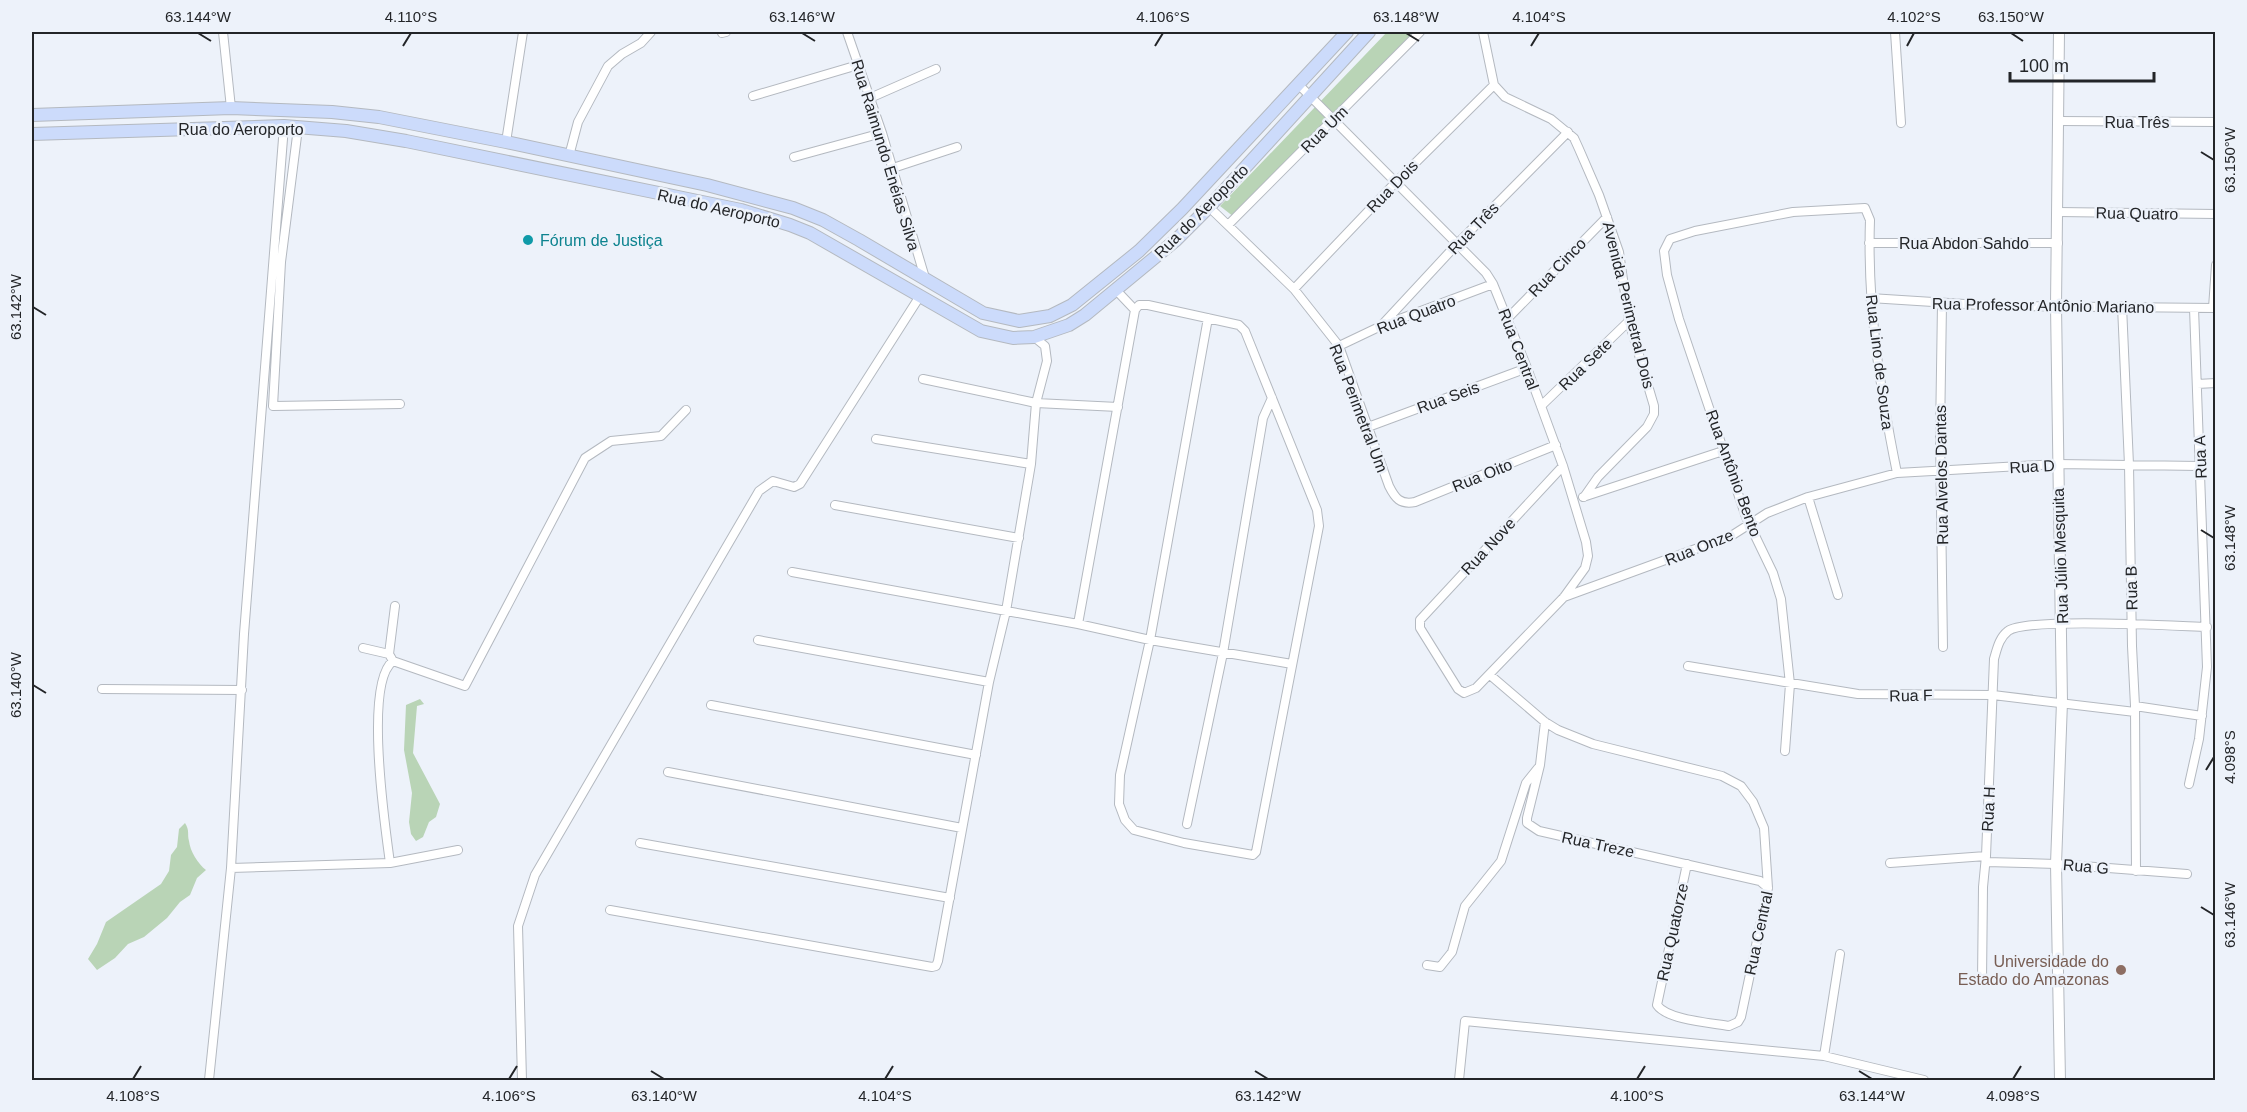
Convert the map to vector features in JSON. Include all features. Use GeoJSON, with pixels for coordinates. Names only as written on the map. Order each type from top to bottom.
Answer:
{"type":"FeatureCollection","features":[{"type":"Feature","properties":{"kind":"main road","name":"Rua do Aeroporto"},"geometry":{"type":"LineString","coordinates":[[32,116],[231,108],[332,112],[379,117],[506,141],[707,185],[782,204],[823,220],[983,313],[1019,321],[1050,316],[1072,305],[1139,251],[1182,210],[1347,32]]}},
{"type":"Feature","properties":{"kind":"main road","name":"Rua do Aeroporto"},"geometry":{"type":"LineString","coordinates":[[32,134],[284,126],[346,131],[470,154],[741,210],[800,229],[850,255],[981,331],[1013,338],[1034,337],[1070,325],[1176,240],[1369,32]]}},
{"type":"Feature","properties":{"kind":"main road"},"geometry":{"type":"LineString","coordinates":[[470,154],[471,135]]}},
{"type":"Feature","properties":{"kind":"main road"},"geometry":{"type":"LineString","coordinates":[[850,255],[859,240]]}},
{"type":"Feature","properties":{"kind":"street"},"geometry":{"type":"LineString","coordinates":[[223,32],[231,108]]}},
{"type":"Feature","properties":{"kind":"street"},"geometry":{"type":"LineString","coordinates":[[506,141],[524,32]]}},
{"type":"Feature","properties":{"kind":"street"},"geometry":{"type":"LineString","coordinates":[[569,156],[578,122],[608,66],[621,54],[640,43],[651,32]]}},
{"type":"Feature","properties":{"kind":"street","name":"Rua Raimundo Enéias Silva"},"geometry":{"type":"LineString","coordinates":[[847,32],[882,133],[925,279]]}},
{"type":"Feature","properties":{"kind":"street","name":"Rua Um"},"geometry":{"type":"LineString","coordinates":[[1228,225],[1420,32]]}},
{"type":"Feature","properties":{"kind":"street"},"geometry":{"type":"LineString","coordinates":[[1483,32],[1494,85]]}},
{"type":"Feature","properties":{"kind":"street"},"geometry":{"type":"LineString","coordinates":[[1895,32],[1901,123]]}},
{"type":"Feature","properties":{"kind":"street","name":"Rua Júlio Mesquita"},"geometry":{"type":"LineString","coordinates":[[2059,32],[2056,306],[2062,702],[2056,864],[2060,1080]]}},
{"type":"Feature","properties":{"kind":"street"},"geometry":{"type":"LineString","coordinates":[[753,96],[858,64]]}},
{"type":"Feature","properties":{"kind":"street"},"geometry":{"type":"LineString","coordinates":[[870,98],[936,69]]}},
{"type":"Feature","properties":{"kind":"street","name":"Rua Central"},"geometry":{"type":"LineString","coordinates":[[1298,84],[1486,273],[1508,318],[1563,466],[1586,542],[1585,568],[1564,597],[1490,675],[1545,722],[1558,730],[1585,741],[1722,776],[1741,786],[1753,802],[1764,828],[1768,888],[1741,1017],[1738,1022],[1729,1026],[1672,1016],[1660,1009],[1657,1000]]}},
{"type":"Feature","properties":{"kind":"street","name":"Avenida Perimetral Dois"},"geometry":{"type":"LineString","coordinates":[[1494,85],[1505,97],[1551,119],[1574,138],[1619,252],[1629,321],[1651,394],[1654,414],[1647,427],[1598,477],[1584,497]]}},
{"type":"Feature","properties":{"kind":"street","name":"Rua Dois"},"geometry":{"type":"LineString","coordinates":[[1294,289],[1396,182],[1494,85]]}},
{"type":"Feature","properties":{"kind":"street","name":"Rua Três"},"geometry":{"type":"LineString","coordinates":[[2059,121],[2216,122]]}},
{"type":"Feature","properties":{"kind":"street"},"geometry":{"type":"LineString","coordinates":[[208,1080],[231,868],[244,634],[284,126]]}},
{"type":"Feature","properties":{"kind":"street"},"geometry":{"type":"LineString","coordinates":[[298,128],[281,262],[273,406],[400,404]]}},
{"type":"Feature","properties":{"kind":"street","name":"Rua Três"},"geometry":{"type":"LineString","coordinates":[[1381,326],[1458,243],[1568,132]]}},
{"type":"Feature","properties":{"kind":"street"},"geometry":{"type":"LineString","coordinates":[[794,157],[882,133]]}},
{"type":"Feature","properties":{"kind":"street"},"geometry":{"type":"LineString","coordinates":[[893,168],[957,147]]}},
{"type":"Feature","properties":{"kind":"street","name":"Rua Perimetral Um"},"geometry":{"type":"LineString","coordinates":[[1209,207],[1294,289],[1339,346],[1394,495],[1400,501],[1408,504]]}},
{"type":"Feature","properties":{"kind":"street","name":"Rua Lino de Souza"},"geometry":{"type":"LineString","coordinates":[[1674,237],[1792,212],[1865,208],[1869,214],[1870,298],[1879,377],[1896,473]]}},
{"type":"Feature","properties":{"kind":"street","name":"Rua Quatro"},"geometry":{"type":"LineString","coordinates":[[2058,212],[2216,214]]}},
{"type":"Feature","properties":{"kind":"street","name":"Rua Cinco"},"geometry":{"type":"LineString","coordinates":[[1508,318],[1607,217]]}},
{"type":"Feature","properties":{"kind":"street","name":"Rua Antônio Bento"},"geometry":{"type":"LineString","coordinates":[[1674,237],[1670,239],[1664,251],[1667,275],[1679,319],[1750,525],[1773,573],[1781,598],[1790,684],[1785,751]]}},
{"type":"Feature","properties":{"kind":"street","name":"Rua Abdon Sahdo"},"geometry":{"type":"LineString","coordinates":[[1869,243],[2058,243]]}},
{"type":"Feature","properties":{"kind":"street"},"geometry":{"type":"LineString","coordinates":[[2214,308],[2216,265]]}},
{"type":"Feature","properties":{"kind":"street","name":"Rua Quatro"},"geometry":{"type":"LineString","coordinates":[[1339,346],[1381,326],[1493,284]]}},
{"type":"Feature","properties":{"kind":"street"},"geometry":{"type":"LineString","coordinates":[[1116,290],[1134,310]]}},
{"type":"Feature","properties":{"kind":"street"},"geometry":{"type":"LineString","coordinates":[[522,1080],[518,926],[535,875],[759,491],[773,481],[794,487],[800,484],[920,296]]}},
{"type":"Feature","properties":{"kind":"street","name":"Rua Professor Antônio Mariano"},"geometry":{"type":"LineString","coordinates":[[1870,298],[1942,304],[2214,308]]}},
{"type":"Feature","properties":{"kind":"street","name":"Rua Alvelos Dantas"},"geometry":{"type":"LineString","coordinates":[[1942,304],[1940,435],[1943,647]]}},
{"type":"Feature","properties":{"kind":"street"},"geometry":{"type":"LineString","coordinates":[[1078,624],[1134,310],[1139,305],[1148,305],[1208,318],[1239,325],[1245,331],[1317,510],[1319,526],[1256,852],[1253,855],[1184,843],[1134,830],[1125,819],[1119,804],[1120,775],[1150,640],[1208,318]]}},
{"type":"Feature","properties":{"kind":"street","name":"Rua B"},"geometry":{"type":"LineString","coordinates":[[2122,306],[2129,465],[2136,871]]}},
{"type":"Feature","properties":{"kind":"street","name":"Rua A"},"geometry":{"type":"LineString","coordinates":[[2189,784],[2211,666],[2207,627],[2194,308]]}},
{"type":"Feature","properties":{"kind":"street","name":"Rua Sete"},"geometry":{"type":"LineString","coordinates":[[1541,406],[1629,321]]}},
{"type":"Feature","properties":{"kind":"street"},"geometry":{"type":"LineString","coordinates":[[610,910],[936,966],[989,682],[1006,611],[1031,464],[1036,403],[1047,361],[1045,346],[1034,337]]}},
{"type":"Feature","properties":{"kind":"street","name":"Rua Seis"},"geometry":{"type":"LineString","coordinates":[[1368,427],[1527,368]]}},
{"type":"Feature","properties":{"kind":"street"},"geometry":{"type":"LineString","coordinates":[[923,379],[1036,403],[1118,407]]}},
{"type":"Feature","properties":{"kind":"street"},"geometry":{"type":"LineString","coordinates":[[2197,384],[2216,383]]}},
{"type":"Feature","properties":{"kind":"street"},"geometry":{"type":"LineString","coordinates":[[1187,824],[1223,653],[1263,418],[1272,398]]}},
{"type":"Feature","properties":{"kind":"street"},"geometry":{"type":"LineString","coordinates":[[363,648],[465,686],[585,458],[611,441],[661,436],[686,410]]}},
{"type":"Feature","properties":{"kind":"street"},"geometry":{"type":"LineString","coordinates":[[876,439],[1031,464]]}},
{"type":"Feature","properties":{"kind":"street","name":"Rua Oito"},"geometry":{"type":"LineString","coordinates":[[1408,504],[1556,445]]}},
{"type":"Feature","properties":{"kind":"street"},"geometry":{"type":"LineString","coordinates":[[1574,501],[1723,451]]}},
{"type":"Feature","properties":{"kind":"street","name":"Rua D"},"geometry":{"type":"LineString","coordinates":[[1866,481],[1896,473],[2057,464],[2200,466]]}},
{"type":"Feature","properties":{"kind":"street","name":"Rua Nove"},"geometry":{"type":"LineString","coordinates":[[1490,675],[1469,692],[1464,693],[1458,689],[1419,624],[1423,616],[1563,466]]}},
{"type":"Feature","properties":{"kind":"street","name":"Rua Onze"},"geometry":{"type":"LineString","coordinates":[[1564,597],[1722,540],[1767,513],[1808,497],[1866,481]]}},
{"type":"Feature","properties":{"kind":"street"},"geometry":{"type":"LineString","coordinates":[[1808,497],[1838,595]]}},
{"type":"Feature","properties":{"kind":"street"},"geometry":{"type":"LineString","coordinates":[[836,505],[1019,538]]}},
{"type":"Feature","properties":{"kind":"street"},"geometry":{"type":"LineString","coordinates":[[792,572],[1078,624],[1150,640],[1292,664]]}},
{"type":"Feature","properties":{"kind":"street"},"geometry":{"type":"LineString","coordinates":[[390,863],[384,800],[379,776],[379,727],[382,678],[391,658],[395,606]]}},
{"type":"Feature","properties":{"kind":"street"},"geometry":{"type":"LineString","coordinates":[[2062,625],[2132,624],[2207,627]]}},
{"type":"Feature","properties":{"kind":"street","name":"Rua H"},"geometry":{"type":"LineString","coordinates":[[1982,981],[1983,887],[1994,659],[2001,639],[2008,630],[2017,627],[2062,625]]}},
{"type":"Feature","properties":{"kind":"street"},"geometry":{"type":"LineString","coordinates":[[758,640],[989,682]]}},
{"type":"Feature","properties":{"kind":"street","name":"Rua F"},"geometry":{"type":"LineString","coordinates":[[1688,666],[1790,684],[1881,696],[1993,695],[2202,716]]}},
{"type":"Feature","properties":{"kind":"street"},"geometry":{"type":"LineString","coordinates":[[102,690],[242,690]]}},
{"type":"Feature","properties":{"kind":"street"},"geometry":{"type":"LineString","coordinates":[[711,705],[976,755]]}},
{"type":"Feature","properties":{"kind":"street","name":"Rua Treze"},"geometry":{"type":"LineString","coordinates":[[1545,722],[1540,765],[1527,818],[1532,828],[1760,881],[1768,888]]}},
{"type":"Feature","properties":{"kind":"street"},"geometry":{"type":"LineString","coordinates":[[1427,965],[1440,967],[1452,952],[1465,906],[1501,861],[1526,783],[1540,765]]}},
{"type":"Feature","properties":{"kind":"street"},"geometry":{"type":"LineString","coordinates":[[668,772],[962,828]]}},
{"type":"Feature","properties":{"kind":"street"},"geometry":{"type":"LineString","coordinates":[[640,843],[950,898]]}},
{"type":"Feature","properties":{"kind":"street"},"geometry":{"type":"LineString","coordinates":[[231,868],[390,863],[458,850]]}},
{"type":"Feature","properties":{"kind":"street","name":"Rua G"},"geometry":{"type":"LineString","coordinates":[[1890,862],[1986,859],[2187,874]]}},
{"type":"Feature","properties":{"kind":"street","name":"Rua Quatorze"},"geometry":{"type":"LineString","coordinates":[[1657,1000],[1687,864]]}},
{"type":"Feature","properties":{"kind":"street"},"geometry":{"type":"LineString","coordinates":[[1824,1056],[1840,954]]}},
{"type":"Feature","properties":{"kind":"street"},"geometry":{"type":"LineString","coordinates":[[1459,1080],[1465,1021],[1824,1056],[1924,1080]]}},
{"type":"Feature","properties":{"kind":"green space"},"geometry":{"type":"Polygon","coordinates":[[[1387,32],[1419,32],[1234,217],[1220,206],[1387,32]]]}},
{"type":"Feature","properties":{"kind":"green space"},"geometry":{"type":"Polygon","coordinates":[[[420,699],[424,704],[417,706],[413,753],[440,804],[436,817],[429,822],[423,837],[416,841],[411,834],[409,822],[412,793],[404,750],[406,705],[420,699]]]}},
{"type":"Feature","properties":{"kind":"green space"},"geometry":{"type":"Polygon","coordinates":[[[185,823],[193,853],[206,870],[197,878],[190,895],[180,902],[167,918],[144,937],[128,944],[115,958],[97,970],[88,959],[106,922],[161,884],[169,871],[171,855],[177,847],[179,829],[185,823]]]}},
{"type":"Feature","properties":{"kind":"place","name":"Fórum de Justiça"},"geometry":{"type":"Point","coordinates":[528,240]}},
{"type":"Feature","properties":{"kind":"place","name":"Universidade do Estado do Amazonas"},"geometry":{"type":"Point","coordinates":[2121,970]}}]}
